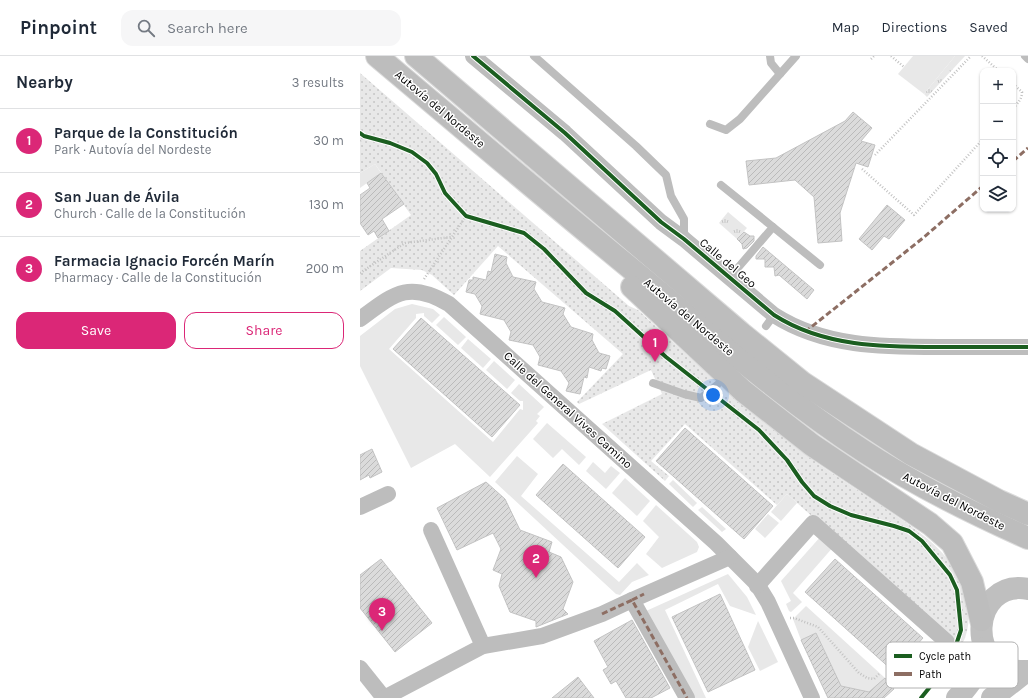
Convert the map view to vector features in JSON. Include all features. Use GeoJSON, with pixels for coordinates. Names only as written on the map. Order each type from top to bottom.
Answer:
{"type":"FeatureCollection","features":[{"type":"Feature","properties":{"kind":"highway","name":"Autovía del Nordeste"},"geometry":{"type":"LineString","coordinates":[[377,56],[726,348],[828,427],[904,476],[990,521],[1028,538]]}},
{"type":"Feature","properties":{"kind":"highway","name":"Autovía del Nordeste"},"geometry":{"type":"LineString","coordinates":[[416,56],[740,333],[803,383],[911,454],[993,498],[1028,514]]}},
{"type":"Feature","properties":{"kind":"highway"},"geometry":{"type":"LineString","coordinates":[[520,177],[576,238],[635,290],[743,391],[812,445],[930,524],[952,543],[972,582],[981,620]]}},
{"type":"Feature","properties":{"kind":"highway"},"geometry":{"type":"LineString","coordinates":[[803,383],[877,422],[964,472],[1028,503]]}},
{"type":"Feature","properties":{"kind":"main road"},"geometry":{"type":"LineString","coordinates":[[982,642],[981,620],[986,609],[997,597],[1012,590],[1026,587]]}},
{"type":"Feature","properties":{"kind":"main road"},"geometry":{"type":"LineString","coordinates":[[1018,678],[1027,671]]}},
{"type":"Feature","properties":{"kind":"main road"},"geometry":{"type":"LineString","coordinates":[[957,698],[966,688]]}},
{"type":"Feature","properties":{"kind":"main road"},"geometry":{"type":"LineString","coordinates":[[992,698],[1005,688]]}},
{"type":"Feature","properties":{"kind":"street","name":"Calle del Geo"},"geometry":{"type":"LineString","coordinates":[[473,56],[565,133],[661,222],[730,277],[770,321],[790,325],[805,332],[858,345],[894,347],[1028,347]]}},
{"type":"Feature","properties":{"kind":"street","name":"Calle del General Vives Camino"},"geometry":{"type":"LineString","coordinates":[[360,319],[397,294],[416,291],[436,297],[449,304],[730,557],[757,586],[776,618],[812,698]]}},
{"type":"Feature","properties":{"kind":"street"},"geometry":{"type":"LineString","coordinates":[[360,507],[388,494]]}},
{"type":"Feature","properties":{"kind":"street"},"geometry":{"type":"LineString","coordinates":[[757,586],[813,523],[947,642]]}},
{"type":"Feature","properties":{"kind":"street"},"geometry":{"type":"LineString","coordinates":[[431,530],[484,646]]}},
{"type":"Feature","properties":{"kind":"street"},"geometry":{"type":"LineString","coordinates":[[360,668],[384,698],[484,646],[542,636],[602,614],[730,557]]}},
{"type":"Feature","properties":{"kind":"street"},"geometry":{"type":"LineString","coordinates":[[638,597],[687,698]]}},
{"type":"Feature","properties":{"kind":"lane"},"geometry":{"type":"LineString","coordinates":[[770,56],[771,63],[780,74]]}},
{"type":"Feature","properties":{"kind":"lane"},"geometry":{"type":"LineString","coordinates":[[710,124],[726,130],[740,120],[796,56]]}},
{"type":"Feature","properties":{"kind":"lane"},"geometry":{"type":"LineString","coordinates":[[1025,56],[1028,59]]}},
{"type":"Feature","properties":{"kind":"lane","name":"Calle del Geo"},"geometry":{"type":"LineString","coordinates":[[537,57],[666,175],[671,196],[684,219],[684,239]]}},
{"type":"Feature","properties":{"kind":"lane"},"geometry":{"type":"LineString","coordinates":[[721,185],[820,265]]}},
{"type":"Feature","properties":{"kind":"lane"},"geometry":{"type":"LineString","coordinates":[[730,277],[773,228]]}},
{"type":"Feature","properties":{"kind":"lane"},"geometry":{"type":"LineString","coordinates":[[653,383],[700,398],[716,385]]}},
{"type":"Feature","properties":{"kind":"path"},"geometry":{"type":"LineString","coordinates":[[871,59],[874,56]]}},
{"type":"Feature","properties":{"kind":"path"},"geometry":{"type":"LineString","coordinates":[[890,56],[904,67]]}},
{"type":"Feature","properties":{"kind":"path"},"geometry":{"type":"LineString","coordinates":[[875,155],[971,56]]}},
{"type":"Feature","properties":{"kind":"path"},"geometry":{"type":"LineString","coordinates":[[982,56],[996,68]]}},
{"type":"Feature","properties":{"kind":"path"},"geometry":{"type":"LineString","coordinates":[[1016,87],[1022,92],[1020,101],[1016,105]]}},
{"type":"Feature","properties":{"kind":"path"},"geometry":{"type":"LineString","coordinates":[[360,141],[362,135],[371,138]]}},
{"type":"Feature","properties":{"kind":"path"},"geometry":{"type":"LineString","coordinates":[[862,170],[914,215],[982,140]]}},
{"type":"Feature","properties":{"kind":"path"},"geometry":{"type":"LineString","coordinates":[[461,212],[466,216],[473,218]]}},
{"type":"Feature","properties":{"kind":"path"},"geometry":{"type":"LineString","coordinates":[[416,291],[466,216]]}},
{"type":"Feature","properties":{"kind":"path"},"geometry":{"type":"LineString","coordinates":[[360,273],[405,243],[451,237]]}},
{"type":"Feature","properties":{"kind":"path"},"geometry":{"type":"LineString","coordinates":[[776,618],[794,618],[818,627],[859,673],[867,678],[874,679],[879,674]]}},
{"type":"Feature","properties":{"kind":"green space"},"geometry":{"type":"Polygon","coordinates":[[[913,56],[955,56],[924,94],[898,74],[913,56]]]}},
{"type":"Feature","properties":{"kind":"green space"},"geometry":{"type":"Polygon","coordinates":[[[955,56],[965,56],[927,97],[924,94],[955,56]]]}},
{"type":"Feature","properties":{"kind":"green space"},"geometry":{"type":"Polygon","coordinates":[[[360,73],[629,306],[638,310],[772,429],[820,465],[910,525],[935,545],[955,570],[964,591],[969,612],[966,634],[963,642],[956,642],[949,638],[787,494],[777,505],[685,424],[651,461],[669,476],[665,481],[602,424],[662,394],[651,370],[579,404],[577,402],[623,354],[498,246],[454,295],[432,275],[422,270],[391,268],[360,291],[360,251],[411,215],[375,164],[360,173],[360,73]]]}},
{"type":"Feature","properties":{"kind":"green space"},"geometry":{"type":"Polygon","coordinates":[[[375,164],[381,173],[360,188],[360,173],[375,164]]]}},
{"type":"Feature","properties":{"kind":"green space"},"geometry":{"type":"Polygon","coordinates":[[[728,212],[747,228],[737,239],[719,223],[728,212]]]}},
{"type":"Feature","properties":{"kind":"green space"},"geometry":{"type":"Polygon","coordinates":[[[412,304],[433,309],[440,315],[432,323],[424,316],[424,313],[416,314],[416,318],[389,349],[493,442],[520,409],[523,410],[523,401],[520,401],[511,393],[519,384],[544,407],[537,414],[540,416],[536,421],[538,423],[490,477],[455,444],[411,468],[360,366],[360,336],[395,309],[412,304]]]}},
{"type":"Feature","properties":{"kind":"green space"},"geometry":{"type":"Polygon","coordinates":[[[444,317],[466,337],[458,345],[436,325],[444,317]]]}},
{"type":"Feature","properties":{"kind":"green space"},"geometry":{"type":"Polygon","coordinates":[[[468,339],[491,359],[483,368],[461,348],[468,339]]]}},
{"type":"Feature","properties":{"kind":"green space"},"geometry":{"type":"Polygon","coordinates":[[[494,361],[515,380],[507,389],[486,370],[494,361]]]}},
{"type":"Feature","properties":{"kind":"green space"},"geometry":{"type":"Polygon","coordinates":[[[547,423],[586,457],[579,465],[562,449],[553,458],[533,439],[547,423]]]}},
{"type":"Feature","properties":{"kind":"green space"},"geometry":{"type":"Polygon","coordinates":[[[517,456],[538,474],[521,496],[619,582],[637,563],[649,575],[632,582],[620,595],[616,594],[495,482],[517,456]]]}},
{"type":"Feature","properties":{"kind":"green space"},"geometry":{"type":"Polygon","coordinates":[[[593,462],[605,473],[611,466],[620,473],[606,489],[586,471],[593,462]]]}},
{"type":"Feature","properties":{"kind":"green space"},"geometry":{"type":"Polygon","coordinates":[[[625,478],[650,501],[637,516],[612,493],[625,478]]]}},
{"type":"Feature","properties":{"kind":"green space"},"geometry":{"type":"Polygon","coordinates":[[[673,480],[697,503],[693,507],[669,484],[673,480]]]}},
{"type":"Feature","properties":{"kind":"green space"},"geometry":{"type":"Polygon","coordinates":[[[787,494],[797,503],[781,521],[771,512],[787,494]]]}},
{"type":"Feature","properties":{"kind":"green space"},"geometry":{"type":"Polygon","coordinates":[[[656,505],[697,542],[699,547],[697,552],[662,568],[646,554],[659,537],[643,521],[656,505]]]}},
{"type":"Feature","properties":{"kind":"green space"},"geometry":{"type":"Polygon","coordinates":[[[702,507],[726,529],[722,532],[698,510],[702,507]]]}},
{"type":"Feature","properties":{"kind":"green space"},"geometry":{"type":"Polygon","coordinates":[[[768,514],[779,523],[765,538],[755,529],[768,514]]]}},
{"type":"Feature","properties":{"kind":"green space"},"geometry":{"type":"Polygon","coordinates":[[[822,535],[834,546],[793,593],[802,602],[791,612],[786,604],[791,601],[781,581],[822,535]]]}},
{"type":"Feature","properties":{"kind":"green space"},"geometry":{"type":"Polygon","coordinates":[[[728,574],[747,597],[756,615],[730,606],[718,584],[665,610],[706,698],[695,698],[646,611],[728,574]]]}},
{"type":"Feature","properties":{"kind":"green space"},"geometry":{"type":"Polygon","coordinates":[[[806,606],[885,678],[869,692],[841,688],[816,633],[801,640],[793,619],[806,606]]]}},
{"type":"Feature","properties":{"kind":"green space"},"geometry":{"type":"Polygon","coordinates":[[[758,621],[778,662],[760,671],[748,647],[758,621]]]}},
{"type":"Feature","properties":{"kind":"building"},"geometry":{"type":"Polygon","coordinates":[[[853,112],[872,128],[861,141],[875,145],[868,167],[856,163],[840,213],[842,241],[818,243],[814,197],[795,180],[749,185],[746,161],[776,158],[845,121],[853,112]]]}},
{"type":"Feature","properties":{"kind":"building"},"geometry":{"type":"Polygon","coordinates":[[[381,173],[404,204],[382,219],[389,231],[378,238],[374,231],[368,235],[360,223],[360,195],[370,188],[367,183],[381,173]]]}},
{"type":"Feature","properties":{"kind":"building"},"geometry":{"type":"Polygon","coordinates":[[[887,205],[905,220],[889,239],[884,236],[872,250],[859,239],[887,205]]]}},
{"type":"Feature","properties":{"kind":"building"},"geometry":{"type":"Polygon","coordinates":[[[744,232],[750,236],[754,236],[754,241],[747,248],[743,249],[742,244],[737,239],[744,232]]]}},
{"type":"Feature","properties":{"kind":"building"},"geometry":{"type":"Polygon","coordinates":[[[763,247],[814,290],[807,299],[779,275],[775,276],[774,267],[765,267],[765,259],[756,259],[756,256],[763,247]]]}},
{"type":"Feature","properties":{"kind":"building"},"geometry":{"type":"Polygon","coordinates":[[[495,254],[507,257],[506,263],[513,277],[536,282],[534,289],[542,302],[565,308],[563,314],[571,327],[593,334],[592,340],[599,353],[610,356],[606,369],[602,368],[601,371],[589,367],[587,378],[584,377],[580,394],[566,391],[569,383],[561,371],[538,365],[540,357],[533,345],[509,340],[511,332],[504,320],[480,314],[482,306],[475,294],[466,292],[469,280],[473,280],[473,277],[486,280],[488,271],[491,272],[495,254]]]}},
{"type":"Feature","properties":{"kind":"building"},"geometry":{"type":"Polygon","coordinates":[[[421,318],[520,405],[492,437],[393,349],[421,318]]]}},
{"type":"Feature","properties":{"kind":"building"},"geometry":{"type":"Polygon","coordinates":[[[685,428],[773,506],[744,539],[656,461],[685,428]]]}},
{"type":"Feature","properties":{"kind":"building"},"geometry":{"type":"Polygon","coordinates":[[[372,449],[382,472],[370,478],[369,475],[360,480],[360,455],[372,449]]]}},
{"type":"Feature","properties":{"kind":"building"},"geometry":{"type":"Polygon","coordinates":[[[563,464],[645,537],[618,568],[536,495],[563,464]]]}},
{"type":"Feature","properties":{"kind":"building"},"geometry":{"type":"Polygon","coordinates":[[[486,482],[505,499],[520,530],[552,542],[549,552],[561,557],[573,582],[563,609],[568,614],[536,627],[536,621],[510,612],[499,586],[502,574],[493,570],[501,549],[493,533],[457,550],[437,508],[486,482]]]}},
{"type":"Feature","properties":{"kind":"building"},"geometry":{"type":"Polygon","coordinates":[[[381,559],[432,623],[395,652],[360,608],[360,575],[381,559]]]}},
{"type":"Feature","properties":{"kind":"building"},"geometry":{"type":"Polygon","coordinates":[[[835,559],[923,638],[919,642],[886,642],[886,665],[805,592],[835,559]]]}},
{"type":"Feature","properties":{"kind":"building"},"geometry":{"type":"Polygon","coordinates":[[[720,594],[755,670],[708,692],[672,617],[720,594]]]}},
{"type":"Feature","properties":{"kind":"building"},"geometry":{"type":"Polygon","coordinates":[[[632,620],[670,688],[651,698],[626,698],[616,681],[611,684],[603,670],[608,667],[594,641],[632,620]]]}},
{"type":"Feature","properties":{"kind":"building"},"geometry":{"type":"Polygon","coordinates":[[[816,633],[841,686],[869,692],[885,678],[886,688],[894,689],[884,698],[828,698],[801,640],[816,633]]]}},
{"type":"Feature","properties":{"kind":"building"},"geometry":{"type":"Polygon","coordinates":[[[578,677],[594,698],[552,698],[578,677]]]}},
{"type":"Feature","properties":{"kind":"marked path"},"geometry":{"type":"LineString","coordinates":[[1016,158],[1028,148]]}},
{"type":"Feature","properties":{"kind":"marked path"},"geometry":{"type":"LineString","coordinates":[[805,332],[923,238],[980,189]]}},
{"type":"Feature","properties":{"kind":"marked path"},"geometry":{"type":"LineString","coordinates":[[632,600],[644,594]]}},
{"type":"Feature","properties":{"kind":"marked path"},"geometry":{"type":"LineString","coordinates":[[602,614],[632,600],[687,698]]}},
{"type":"Feature","properties":{"kind":"cycle path"},"geometry":{"type":"LineString","coordinates":[[473,56],[565,133],[661,222],[684,239],[774,315],[793,326],[813,334],[833,339],[875,345],[918,347],[1028,347]]}},
{"type":"Feature","properties":{"kind":"cycle path"},"geometry":{"type":"LineString","coordinates":[[360,133],[364,136],[390,143],[412,152],[427,163],[436,174],[445,193],[466,216],[524,233],[544,249],[586,293],[615,311],[666,357],[759,430],[787,460],[802,482],[814,496],[830,506],[851,515],[909,531],[922,541],[950,575],[957,590],[961,630],[957,642]]}},
{"type":"Feature","properties":{"kind":"cycle path"},"geometry":{"type":"LineString","coordinates":[[921,698],[929,688]]}},
{"type":"Feature","properties":{"kind":"place","name":"Parque de la Constitución"},"geometry":{"type":"Point","coordinates":[655,362]}},
{"type":"Feature","properties":{"kind":"place","name":"San Juan de Ávila"},"geometry":{"type":"Point","coordinates":[536,578]}},
{"type":"Feature","properties":{"kind":"place","name":"Farmacia Ignacio Forcén Marín"},"geometry":{"type":"Point","coordinates":[382,631]}}]}
